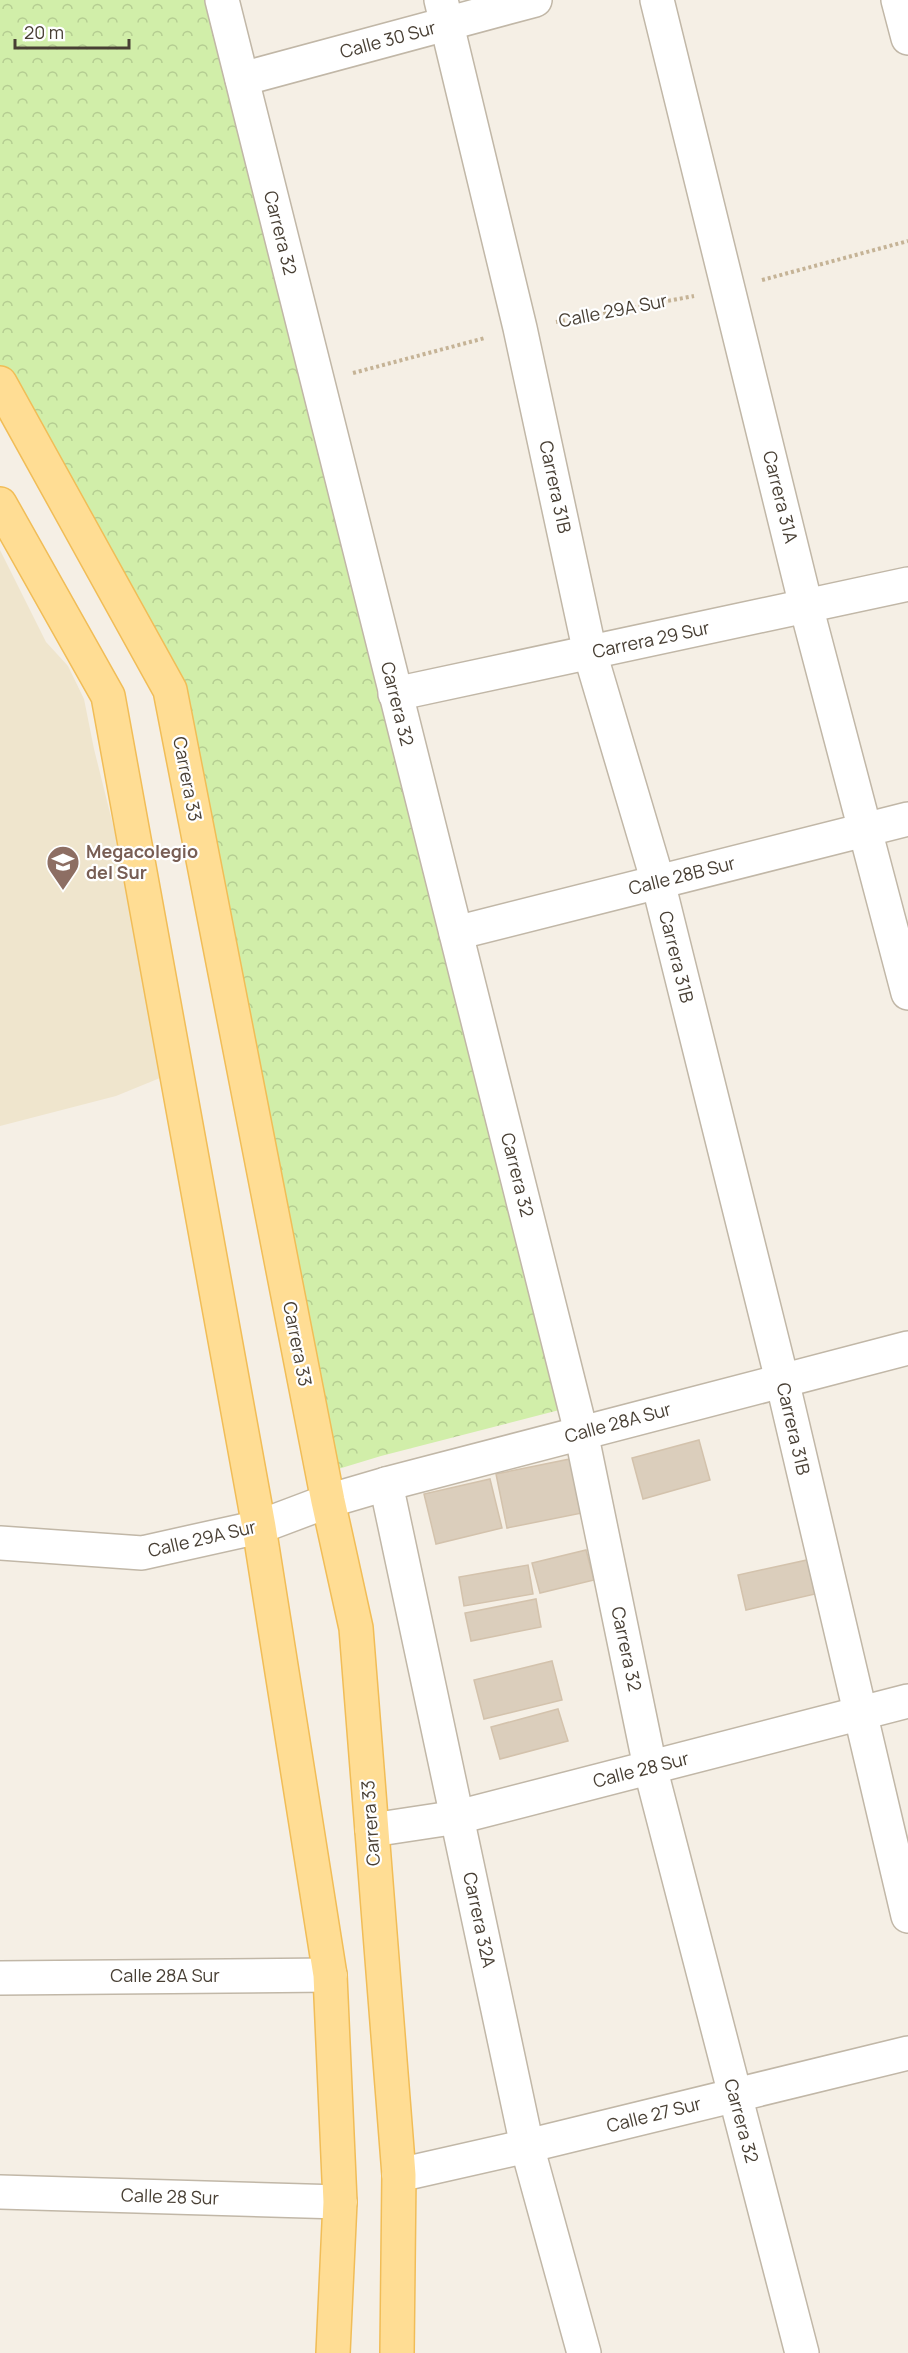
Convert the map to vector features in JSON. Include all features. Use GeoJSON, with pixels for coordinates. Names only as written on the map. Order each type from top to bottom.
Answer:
{"type":"FeatureCollection","features":[{"type":"Feature","properties":{"kind":"main road","name":"Carrera 33"},"geometry":{"type":"LineString","coordinates":[[0,383],[170,690],[328,1501],[356,1628],[399,2175],[397,2353]]}},
{"type":"Feature","properties":{"kind":"main road"},"geometry":{"type":"LineString","coordinates":[[0,504],[108,696],[259,1527],[330,1975],[340,2202],[333,2353]]}},
{"type":"Feature","properties":{"kind":"street","name":"Carrera 32"},"geometry":{"type":"LineString","coordinates":[[222,0],[394,694],[581,1432],[650,1767],[802,2353]]}},
{"type":"Feature","properties":{"kind":"street","name":"Calle 30 Sur"},"geometry":{"type":"LineString","coordinates":[[242,80],[444,12],[535,0]]}},
{"type":"Feature","properties":{"kind":"street","name":"Carrera 31A"},"geometry":{"type":"LineString","coordinates":[[657,0],[730,289],[806,606],[908,993]]}},
{"type":"Feature","properties":{"kind":"street"},"geometry":{"type":"LineString","coordinates":[[898,0],[908,38]]}},
{"type":"Feature","properties":{"kind":"street","name":"Carrera 31B"},"geometry":{"type":"LineString","coordinates":[[444,12],[520,328],[591,653],[657,882],[782,1380],[908,1916]]}},
{"type":"Feature","properties":{"kind":"street","name":"Carrera 29 Sur"},"geometry":{"type":"LineString","coordinates":[[394,694],[908,584]]}},
{"type":"Feature","properties":{"kind":"street","name":"Calle 28B Sur"},"geometry":{"type":"LineString","coordinates":[[456,933],[908,819]]}},
{"type":"Feature","properties":{"kind":"street","name":"Calle 28A Sur"},"geometry":{"type":"LineString","coordinates":[[328,1501],[581,1432],[908,1348]]}},
{"type":"Feature","properties":{"kind":"street","name":"Carrera 32A"},"geometry":{"type":"LineString","coordinates":[[386,1484],[527,2146],[584,2353]]}},
{"type":"Feature","properties":{"kind":"street","name":"Calle 29A Sur"},"geometry":{"type":"LineString","coordinates":[[0,1543],[142,1553],[259,1527],[328,1501]]}},
{"type":"Feature","properties":{"kind":"street","name":"Calle 28 Sur"},"geometry":{"type":"LineString","coordinates":[[372,1830],[458,1817],[908,1701]]}},
{"type":"Feature","properties":{"kind":"street","name":"Calle 28A Sur"},"geometry":{"type":"LineString","coordinates":[[0,1978],[330,1975]]}},
{"type":"Feature","properties":{"kind":"street","name":"Calle 27 Sur"},"geometry":{"type":"LineString","coordinates":[[399,2175],[908,2053]]}},
{"type":"Feature","properties":{"kind":"street","name":"Calle 28 Sur"},"geometry":{"type":"LineString","coordinates":[[0,2192],[340,2202]]}},
{"type":"Feature","properties":{"kind":"path","name":"Calle 29A Sur"},"geometry":{"type":"LineString","coordinates":[[318,383],[520,328],[730,289],[908,241]]}},
{"type":"Feature","properties":{"kind":"shaded area","name":"Megacolegio del Sur"},"geometry":{"type":"Polygon","coordinates":[[[0,550],[46,642],[68,666],[84,699],[115,833],[160,1078],[116,1096],[0,1126],[0,550]]]}},
{"type":"Feature","properties":{"kind":"green space"},"geometry":{"type":"Polygon","coordinates":[[[0,0],[218,0],[571,1407],[381,1456],[325,1473],[171,686],[0,377],[0,0]]]}},
{"type":"Feature","properties":{"kind":"building"},"geometry":{"type":"Polygon","coordinates":[[[699,1440],[710,1480],[643,1499],[632,1458],[699,1440]]]}},
{"type":"Feature","properties":{"kind":"building"},"geometry":{"type":"Polygon","coordinates":[[[570,1459],[582,1513],[507,1528],[496,1474],[570,1459]]]}},
{"type":"Feature","properties":{"kind":"building"},"geometry":{"type":"Polygon","coordinates":[[[490,1479],[502,1528],[436,1544],[424,1494],[490,1479]]]}},
{"type":"Feature","properties":{"kind":"building"},"geometry":{"type":"Polygon","coordinates":[[[586,1550],[594,1580],[540,1593],[532,1563],[586,1550]]]}},
{"type":"Feature","properties":{"kind":"building"},"geometry":{"type":"Polygon","coordinates":[[[807,1560],[815,1594],[746,1610],[738,1575],[807,1560]]]}},
{"type":"Feature","properties":{"kind":"building"},"geometry":{"type":"Polygon","coordinates":[[[528,1565],[533,1594],[464,1606],[459,1577],[528,1565]]]}},
{"type":"Feature","properties":{"kind":"building"},"geometry":{"type":"Polygon","coordinates":[[[536,1599],[541,1627],[471,1641],[465,1613],[536,1599]]]}},
{"type":"Feature","properties":{"kind":"building"},"geometry":{"type":"Polygon","coordinates":[[[552,1661],[562,1700],[484,1719],[474,1680],[552,1661]]]}},
{"type":"Feature","properties":{"kind":"building"},"geometry":{"type":"Polygon","coordinates":[[[558,1709],[568,1741],[500,1759],[491,1727],[558,1709]]]}},
{"type":"Feature","properties":{"kind":"place","name":"Megacolegio del Sur"},"geometry":{"type":"Point","coordinates":[63,891]}}]}
